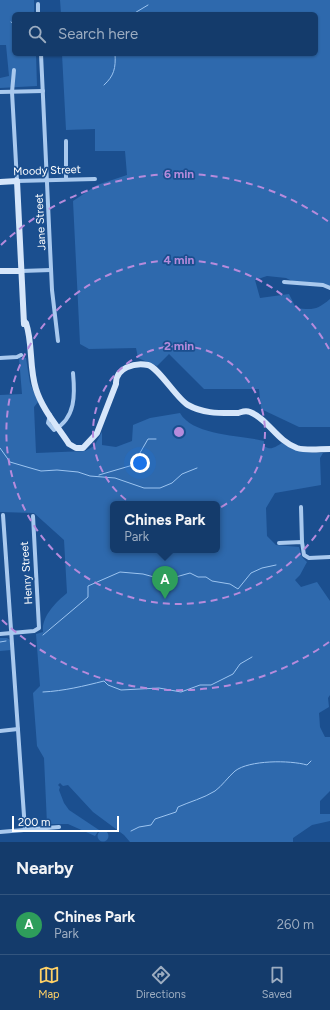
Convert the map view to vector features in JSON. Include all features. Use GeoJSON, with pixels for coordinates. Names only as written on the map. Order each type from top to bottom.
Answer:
{"type":"FeatureCollection","features":[{"type":"Feature","properties":{"kind":"street"},"geometry":{"type":"LineString","coordinates":[[38,4],[38,12]]}},
{"type":"Feature","properties":{"kind":"street","name":"Jane Street"},"geometry":{"type":"LineString","coordinates":[[41,56],[52,290],[58,341]]}},
{"type":"Feature","properties":{"kind":"street"},"geometry":{"type":"LineString","coordinates":[[14,70],[12,92],[24,321],[29,330],[31,367],[39,398],[59,426],[70,439],[77,444],[86,442],[97,430],[119,374],[127,367],[134,364],[153,367],[158,374],[190,405],[208,413],[247,411],[265,420],[266,423],[283,440],[297,448],[306,450],[330,449]]}},
{"type":"Feature","properties":{"kind":"street"},"geometry":{"type":"LineString","coordinates":[[0,92],[43,91]]}},
{"type":"Feature","properties":{"kind":"street"},"geometry":{"type":"LineString","coordinates":[[66,141],[66,179]]}},
{"type":"Feature","properties":{"kind":"street","name":"Moody Street"},"geometry":{"type":"LineString","coordinates":[[0,182],[95,179]]}},
{"type":"Feature","properties":{"kind":"street"},"geometry":{"type":"LineString","coordinates":[[0,271],[51,270]]}},
{"type":"Feature","properties":{"kind":"street"},"geometry":{"type":"LineString","coordinates":[[284,282],[323,285],[330,288]]}},
{"type":"Feature","properties":{"kind":"street"},"geometry":{"type":"LineString","coordinates":[[0,358],[17,357],[21,355]]}},
{"type":"Feature","properties":{"kind":"street"},"geometry":{"type":"LineString","coordinates":[[59,426],[69,416],[74,404],[73,373]]}},
{"type":"Feature","properties":{"kind":"street"},"geometry":{"type":"LineString","coordinates":[[35,384],[59,426]]}},
{"type":"Feature","properties":{"kind":"street"},"geometry":{"type":"LineString","coordinates":[[300,507],[304,555],[309,558],[330,557]]}},
{"type":"Feature","properties":{"kind":"street"},"geometry":{"type":"LineString","coordinates":[[3,515],[25,830]]}},
{"type":"Feature","properties":{"kind":"street","name":"Henry Street"},"geometry":{"type":"LineString","coordinates":[[12,633],[34,631],[39,628],[33,516]]}},
{"type":"Feature","properties":{"kind":"street"},"geometry":{"type":"LineString","coordinates":[[280,543],[302,542]]}},
{"type":"Feature","properties":{"kind":"street"},"geometry":{"type":"LineString","coordinates":[[0,634],[12,633]]}},
{"type":"Feature","properties":{"kind":"street"},"geometry":{"type":"LineString","coordinates":[[0,730],[18,729]]}},
{"type":"Feature","properties":{"kind":"street"},"geometry":{"type":"LineString","coordinates":[[0,832],[59,827]]}},
{"type":"Feature","properties":{"kind":"shaded area"},"geometry":{"type":"Polygon","coordinates":[[[0,0],[34,0],[34,12],[12,12],[12,56],[36,56],[37,86],[0,88],[0,78],[9,76],[6,45],[0,45],[0,0]]]}},
{"type":"Feature","properties":{"kind":"shaded area"},"geometry":{"type":"Polygon","coordinates":[[[60,0],[330,0],[330,286],[267,276],[255,280],[260,298],[289,294],[296,308],[307,309],[318,307],[330,299],[330,427],[299,427],[261,409],[259,389],[204,389],[169,354],[157,366],[138,358],[136,348],[89,349],[80,344],[73,201],[97,185],[127,175],[125,151],[95,151],[95,129],[66,130],[62,56],[318,56],[318,12],[61,12],[60,0]]]}},
{"type":"Feature","properties":{"kind":"shaded area"},"geometry":{"type":"Polygon","coordinates":[[[19,358],[26,358],[30,383],[38,402],[34,407],[36,453],[85,451],[94,446],[102,432],[102,445],[116,447],[132,441],[133,425],[150,418],[180,413],[186,421],[195,426],[218,433],[264,441],[264,446],[269,448],[273,448],[282,443],[306,452],[323,453],[320,458],[321,485],[275,493],[266,508],[267,536],[276,545],[299,547],[302,557],[307,562],[300,575],[295,580],[301,587],[317,582],[330,601],[329,707],[319,713],[320,727],[325,737],[330,737],[330,791],[320,801],[320,814],[330,814],[330,821],[312,825],[293,838],[293,842],[130,842],[124,835],[93,812],[68,785],[63,786],[60,783],[58,785],[60,787],[59,790],[64,803],[69,810],[99,830],[95,836],[68,824],[47,824],[44,758],[37,746],[33,693],[40,686],[36,634],[43,632],[44,621],[50,610],[67,593],[64,540],[34,513],[0,512],[0,395],[22,394],[19,358]]]}},
{"type":"Feature","properties":{"kind":"shaded area"},"geometry":{"type":"Polygon","coordinates":[[[0,638],[7,638],[10,640],[11,650],[0,651],[0,638]]]}},
{"type":"Feature","properties":{"kind":"shaded area"},"geometry":{"type":"Polygon","coordinates":[[[101,831],[105,831],[107,832],[107,840],[101,841],[98,838],[98,834],[101,831]]]}},
{"type":"Feature","properties":{"kind":"waterway"},"geometry":{"type":"LineString","coordinates":[[136,12],[148,5]]}},
{"type":"Feature","properties":{"kind":"waterway"},"geometry":{"type":"LineString","coordinates":[[104,85],[114,71],[115,56]]}},
{"type":"Feature","properties":{"kind":"waterway"},"geometry":{"type":"LineString","coordinates":[[99,475],[133,465],[148,439],[156,439]]}},
{"type":"Feature","properties":{"kind":"waterway"},"geometry":{"type":"LineString","coordinates":[[0,448],[10,462],[41,471],[57,470],[78,472],[90,476],[115,478],[144,488],[160,488],[172,483],[182,474],[197,468]]}},
{"type":"Feature","properties":{"kind":"waterway"},"geometry":{"type":"LineString","coordinates":[[43,635],[88,597],[88,586],[120,572],[143,574],[165,580],[190,573],[198,577],[206,577],[212,581],[230,584],[238,589],[251,573],[262,568],[276,565]]}},
{"type":"Feature","properties":{"kind":"waterway"},"geometry":{"type":"LineString","coordinates":[[0,642],[6,641]]}},
{"type":"Feature","properties":{"kind":"waterway"},"geometry":{"type":"LineString","coordinates":[[43,692],[104,681],[108,685],[121,690],[159,688],[181,692],[200,685],[211,685],[233,674],[240,664],[252,657]]}},
{"type":"Feature","properties":{"kind":"waterway"},"geometry":{"type":"LineString","coordinates":[[131,831],[139,827],[151,825],[155,819],[176,812],[178,807],[201,798],[218,789],[235,771],[241,767],[270,762],[291,762],[307,765],[311,761]]}},
{"type":"Feature","properties":{"kind":"place","name":"Chines Park"},"geometry":{"type":"Point","coordinates":[165,599]}}]}
